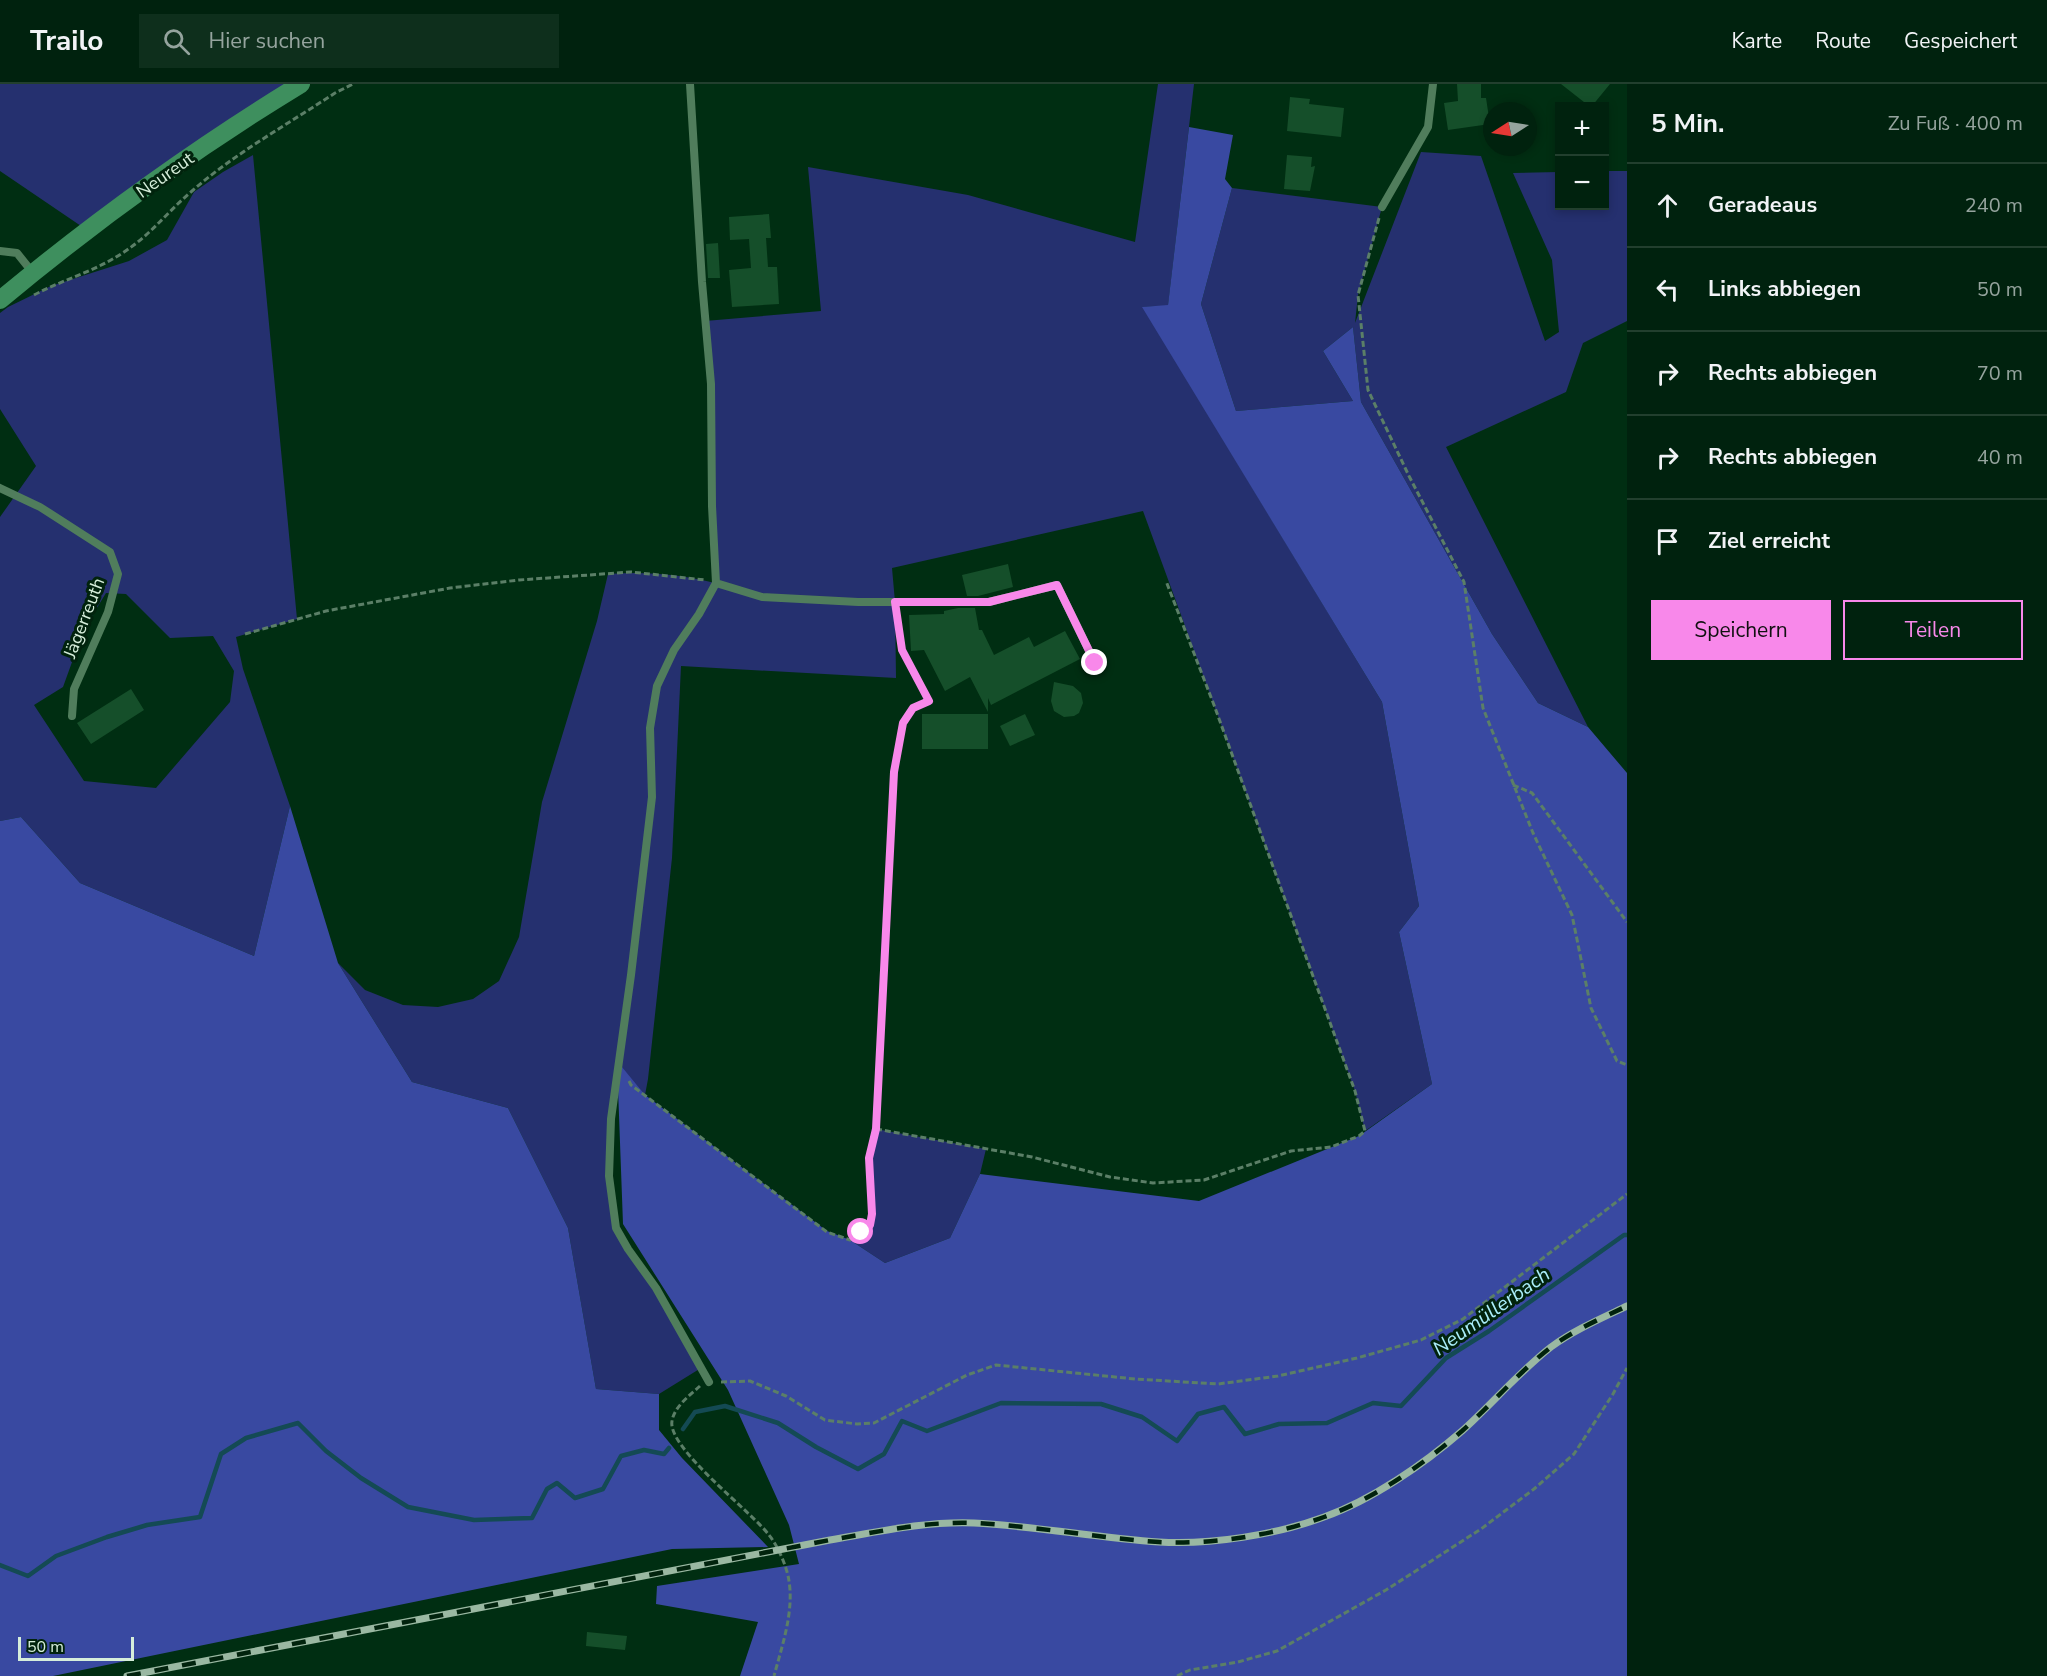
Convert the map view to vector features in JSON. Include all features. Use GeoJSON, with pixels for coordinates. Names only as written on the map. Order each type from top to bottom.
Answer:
{"type":"FeatureCollection","features":[{"type":"Feature","properties":{"kind":"street","name":"Neureut"},"geometry":{"type":"LineString","coordinates":[[0,300],[154,181],[301,84]]}},
{"type":"Feature","properties":{"kind":"lane"},"geometry":{"type":"LineString","coordinates":[[690,84],[702,282],[711,384],[712,506],[716,583],[699,614],[674,650],[657,686],[650,728],[652,797],[631,975],[610,1119],[609,1176],[616,1228],[628,1249],[657,1288],[709,1382]]}},
{"type":"Feature","properties":{"kind":"lane"},"geometry":{"type":"LineString","coordinates":[[1382,207],[1428,127],[1433,84]]}},
{"type":"Feature","properties":{"kind":"lane"},"geometry":{"type":"LineString","coordinates":[[0,251],[17,253],[33,273]]}},
{"type":"Feature","properties":{"kind":"lane","name":"Jägerreuth"},"geometry":{"type":"LineString","coordinates":[[0,488],[40,507],[110,552],[118,574],[108,612],[74,690],[72,716]]}},
{"type":"Feature","properties":{"kind":"lane"},"geometry":{"type":"LineString","coordinates":[[716,583],[762,597],[858,602],[989,602],[1057,585],[1095,663]]}},
{"type":"Feature","properties":{"kind":"path"},"geometry":{"type":"LineString","coordinates":[[28,298],[51,286],[84,274],[144,239],[191,191],[223,166],[335,93],[353,84]]}},
{"type":"Feature","properties":{"kind":"path"},"geometry":{"type":"LineString","coordinates":[[1382,207],[1358,295],[1368,390],[1464,582],[1482,708],[1533,833],[1572,915],[1591,1008],[1617,1061],[1627,1065]]}},
{"type":"Feature","properties":{"kind":"path"},"geometry":{"type":"LineString","coordinates":[[245,634],[326,611],[450,588],[519,580],[631,572],[716,583]]}},
{"type":"Feature","properties":{"kind":"path"},"geometry":{"type":"LineString","coordinates":[[876,1129],[1032,1157],[1110,1177],[1153,1183],[1204,1180],[1291,1151],[1331,1147],[1359,1136],[1365,1131],[1355,1091],[1214,705],[1166,581]]}},
{"type":"Feature","properties":{"kind":"path"},"geometry":{"type":"LineString","coordinates":[[617,1061],[631,1085],[827,1232],[850,1240],[870,1225],[872,1214],[869,1158],[876,1129],[894,772],[903,723],[913,708],[929,701],[902,650],[895,602]]}},
{"type":"Feature","properties":{"kind":"path"},"geometry":{"type":"LineString","coordinates":[[1513,785],[1532,793],[1627,922]]}},
{"type":"Feature","properties":{"kind":"path"},"geometry":{"type":"LineString","coordinates":[[774,1676],[789,1610],[789,1580],[770,1535],[686,1453],[674,1435],[671,1423],[676,1410],[699,1387],[709,1382],[750,1381],[786,1396],[825,1420],[857,1424],[874,1423],[966,1375],[996,1365],[1135,1379],[1218,1384],[1278,1376],[1357,1358],[1421,1340],[1463,1319],[1627,1194]]}},
{"type":"Feature","properties":{"kind":"path"},"geometry":{"type":"LineString","coordinates":[[1177,1676],[1190,1670],[1238,1662],[1277,1652],[1386,1590],[1481,1529],[1575,1454],[1627,1368]]}},
{"type":"Feature","properties":{"kind":"shaded area"},"geometry":{"type":"Polygon","coordinates":[[[0,84],[301,84],[81,226],[0,171],[0,84]]]}},
{"type":"Feature","properties":{"kind":"shaded area"},"geometry":{"type":"Polygon","coordinates":[[[1158,84],[1194,84],[1168,306],[1143,307],[1382,702],[1419,906],[1399,932],[1432,1084],[1365,1131],[1355,1091],[1143,511],[892,568],[896,678],[681,666],[672,858],[648,1079],[645,1095],[631,1085],[618,1063],[609,1176],[616,1228],[701,1368],[659,1394],[596,1389],[568,1228],[508,1108],[412,1082],[338,963],[365,990],[403,1005],[438,1007],[473,999],[499,981],[519,937],[542,802],[597,621],[608,574],[662,574],[715,583],[705,321],[821,311],[808,167],[968,195],[1135,242],[1158,84]]]}},
{"type":"Feature","properties":{"kind":"shaded area"},"geometry":{"type":"Polygon","coordinates":[[[1189,127],[1233,135],[1225,179],[1232,188],[1201,304],[1236,411],[1353,401],[1323,351],[1353,327],[1361,402],[1492,634],[1538,703],[1588,727],[1627,773],[1627,1676],[740,1676],[758,1622],[656,1604],[657,1586],[799,1564],[789,1525],[728,1390],[623,1224],[617,1061],[645,1095],[827,1231],[850,1240],[885,1263],[950,1238],[980,1174],[1199,1201],[1359,1136],[1432,1084],[1399,932],[1419,906],[1382,702],[1142,307],[1168,305],[1189,127]]]}},
{"type":"Feature","properties":{"kind":"shaded area"},"geometry":{"type":"Polygon","coordinates":[[[1421,152],[1481,156],[1545,341],[1559,332],[1552,260],[1513,173],[1555,172],[1555,210],[1609,210],[1609,171],[1627,171],[1627,321],[1583,343],[1566,392],[1446,447],[1588,727],[1538,703],[1492,634],[1361,402],[1353,327],[1323,351],[1353,401],[1236,411],[1201,304],[1232,188],[1382,207],[1358,295],[1355,323],[1421,152]]]}},
{"type":"Feature","properties":{"kind":"shaded area"},"geometry":{"type":"Polygon","coordinates":[[[253,155],[297,619],[236,637],[243,669],[290,806],[254,956],[80,883],[21,817],[0,821],[0,517],[36,466],[0,409],[0,313],[51,286],[129,261],[167,240],[194,192],[253,155]],[[106,593],[84,629],[63,687],[34,705],[84,781],[156,788],[230,702],[234,671],[213,636],[170,638],[126,594],[106,593]]]}},
{"type":"Feature","properties":{"kind":"shaded area"},"geometry":{"type":"Polygon","coordinates":[[[290,806],[338,963],[412,1082],[508,1108],[568,1228],[596,1389],[659,1394],[659,1430],[682,1458],[768,1547],[672,1549],[53,1676],[0,1676],[0,821],[21,817],[80,883],[254,956],[290,806]]]}},
{"type":"Feature","properties":{"kind":"shaded area"},"geometry":{"type":"Polygon","coordinates":[[[876,1129],[986,1149],[980,1174],[950,1238],[885,1263],[850,1240],[870,1225],[872,1214],[869,1158],[876,1129]]]}},
{"type":"Feature","properties":{"kind":"building"},"geometry":{"type":"Polygon","coordinates":[[[1457,84],[1481,84],[1481,98],[1486,98],[1487,102],[1483,102],[1483,125],[1448,130],[1444,103],[1458,101],[1457,84]]]}},
{"type":"Feature","properties":{"kind":"building"},"geometry":{"type":"Polygon","coordinates":[[[1561,84],[1610,84],[1595,102],[1584,102],[1561,84]]]}},
{"type":"Feature","properties":{"kind":"building"},"geometry":{"type":"Polygon","coordinates":[[[1290,97],[1310,99],[1309,104],[1344,108],[1341,137],[1287,131],[1290,97]]]}},
{"type":"Feature","properties":{"kind":"building"},"geometry":{"type":"Polygon","coordinates":[[[1287,155],[1312,157],[1311,167],[1315,166],[1310,191],[1284,189],[1287,155]]]}},
{"type":"Feature","properties":{"kind":"building"},"geometry":{"type":"Polygon","coordinates":[[[769,214],[771,238],[766,238],[768,267],[777,267],[779,304],[732,307],[729,270],[751,268],[749,239],[730,240],[729,217],[769,214]]]}},
{"type":"Feature","properties":{"kind":"building"},"geometry":{"type":"Polygon","coordinates":[[[718,243],[720,278],[708,278],[706,244],[718,243]]]}},
{"type":"Feature","properties":{"kind":"building"},"geometry":{"type":"Polygon","coordinates":[[[1008,564],[1013,587],[978,596],[967,596],[962,575],[1008,564]]]}},
{"type":"Feature","properties":{"kind":"building"},"geometry":{"type":"Polygon","coordinates":[[[975,608],[979,630],[982,630],[994,655],[1029,637],[1034,647],[1065,631],[1080,659],[991,705],[988,698],[988,712],[970,677],[945,691],[924,650],[911,651],[909,615],[944,614],[944,611],[975,608]]]}},
{"type":"Feature","properties":{"kind":"building"},"geometry":{"type":"Polygon","coordinates":[[[1054,682],[1073,686],[1081,693],[1083,703],[1079,713],[1064,717],[1054,711],[1051,701],[1054,682]]]}},
{"type":"Feature","properties":{"kind":"building"},"geometry":{"type":"Polygon","coordinates":[[[131,689],[144,710],[91,744],[77,723],[131,689]]]}},
{"type":"Feature","properties":{"kind":"building"},"geometry":{"type":"Polygon","coordinates":[[[922,714],[988,714],[988,749],[922,749],[922,714]]]}},
{"type":"Feature","properties":{"kind":"building"},"geometry":{"type":"Polygon","coordinates":[[[1025,714],[1035,735],[1010,746],[1000,726],[1025,714]]]}},
{"type":"Feature","properties":{"kind":"building"},"geometry":{"type":"Polygon","coordinates":[[[587,1632],[627,1636],[625,1650],[586,1646],[587,1632]]]}},
{"type":"Feature","properties":{"kind":"waterway","name":"Neumüllerbach"},"geometry":{"type":"LineString","coordinates":[[683,1429],[695,1412],[725,1406],[778,1423],[816,1447],[858,1469],[884,1454],[902,1421],[927,1431],[1001,1403],[1101,1404],[1142,1417],[1177,1441],[1198,1414],[1224,1407],[1245,1434],[1279,1424],[1327,1423],[1373,1403],[1401,1406],[1446,1358],[1489,1331],[1627,1235]]}},
{"type":"Feature","properties":{"kind":"waterway","name":"Neumüllerbach"},"geometry":{"type":"LineString","coordinates":[[0,1565],[28,1576],[56,1556],[107,1537],[147,1525],[200,1517],[221,1454],[246,1438],[298,1423],[326,1451],[361,1478],[408,1507],[474,1520],[532,1518],[547,1489],[557,1483],[575,1498],[603,1489],[621,1456],[644,1450],[664,1454],[669,1448]]}},
{"type":"Feature","properties":{"kind":"railway"},"geometry":{"type":"LineString","coordinates":[[127,1676],[830,1540],[920,1525],[974,1523],[1179,1543],[1221,1540],[1285,1529],[1342,1510],[1397,1480],[1462,1431],[1551,1347],[1627,1306]]}},
{"type":"Feature","properties":{"kind":"route"},"geometry":{"type":"LineString","coordinates":[[861,1232],[870,1225],[872,1214],[869,1158],[876,1129],[894,772],[903,723],[913,708],[929,701],[902,650],[895,602],[989,602],[1057,585],[1095,663]]}}]}
